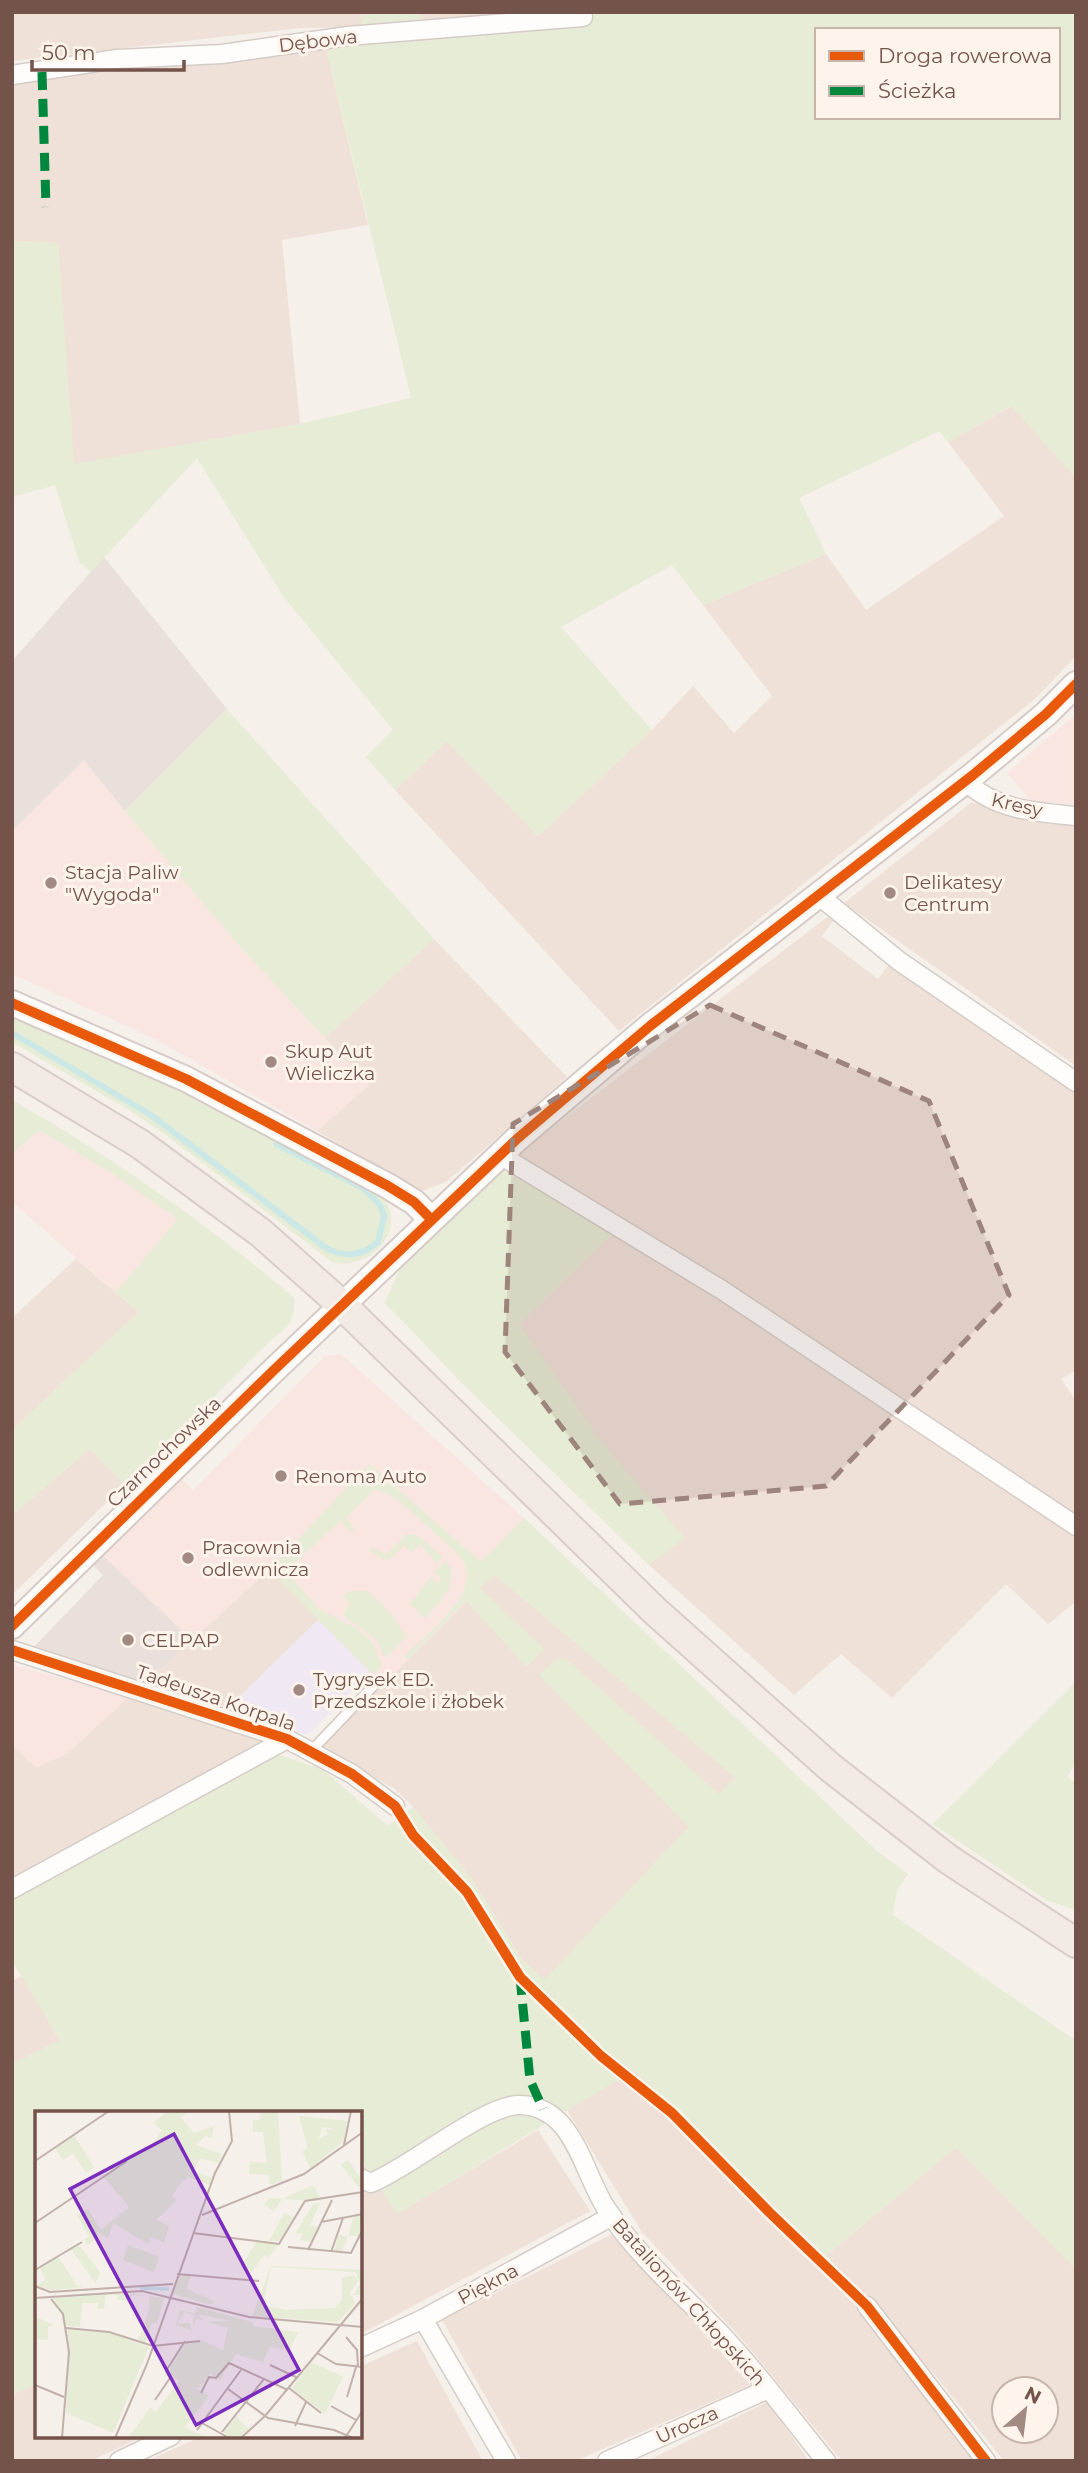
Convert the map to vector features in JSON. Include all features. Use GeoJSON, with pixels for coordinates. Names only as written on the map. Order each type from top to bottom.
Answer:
{"type":"FeatureCollection","features":[{"type":"Feature","properties":{"kind":"main road"},"geometry":{"type":"LineString","coordinates":[[12,1067],[140,1144],[218,1200],[342,1305],[655,1611],[829,1766],[948,1859],[1076,1943]]}},
{"type":"Feature","properties":{"kind":"street","name":"Dębowa"},"geometry":{"type":"LineString","coordinates":[[12,75],[59,70],[117,59],[222,54],[348,36],[583,17]]}},
{"type":"Feature","properties":{"kind":"street","name":"Czarnochowska"},"geometry":{"type":"LineString","coordinates":[[12,1626],[500,1155],[650,1026],[965,781],[1046,714],[1076,684]]}},
{"type":"Feature","properties":{"kind":"street","name":"Kresy"},"geometry":{"type":"LineString","coordinates":[[965,781],[984,798],[1007,806],[1076,816]]}},
{"type":"Feature","properties":{"kind":"street"},"geometry":{"type":"LineString","coordinates":[[817,894],[835,912],[899,961],[1076,1082]]}},
{"type":"Feature","properties":{"kind":"street"},"geometry":{"type":"LineString","coordinates":[[12,1003],[186,1079],[388,1186],[414,1202],[431,1220]]}},
{"type":"Feature","properties":{"kind":"street"},"geometry":{"type":"LineString","coordinates":[[500,1155],[722,1290],[1076,1526]]}},
{"type":"Feature","properties":{"kind":"street","name":"Tadeusza Korpala"},"geometry":{"type":"LineString","coordinates":[[12,1650],[287,1739],[352,1774],[395,1807]]}},
{"type":"Feature","properties":{"kind":"street","name":"Tadeusza Korpala"},"geometry":{"type":"LineString","coordinates":[[12,1889],[287,1739]]}},
{"type":"Feature","properties":{"kind":"street","name":"Batalionów Chłopskich"},"geometry":{"type":"LineString","coordinates":[[362,2179],[371,2183],[393,2175],[492,2110],[518,2105],[544,2109],[568,2133],[612,2216],[768,2389],[825,2461]]}},
{"type":"Feature","properties":{"kind":"street","name":"Piękna"},"geometry":{"type":"LineString","coordinates":[[362,2347],[423,2319],[612,2216]]}},
{"type":"Feature","properties":{"kind":"street"},"geometry":{"type":"LineString","coordinates":[[867,2306],[986,2461]]}},
{"type":"Feature","properties":{"kind":"street"},"geometry":{"type":"LineString","coordinates":[[423,2319],[506,2461]]}},
{"type":"Feature","properties":{"kind":"street","name":"Urocza"},"geometry":{"type":"LineString","coordinates":[[607,2461],[768,2389]]}},
{"type":"Feature","properties":{"kind":"street"},"geometry":{"type":"LineString","coordinates":[[119,2461],[167,2438]]}},
{"type":"Feature","properties":{"kind":"lane"},"geometry":{"type":"LineString","coordinates":[[311,1751],[379,1680]]}},
{"type":"Feature","properties":{"kind":"highlighted area"},"geometry":{"type":"Polygon","coordinates":[[[710,1005],[929,1101],[1009,1295],[826,1486],[620,1504],[505,1352],[513,1124],[710,1005]]]}},
{"type":"Feature","properties":{"kind":"shaded area"},"geometry":{"type":"Polygon","coordinates":[[[12,12],[360,12],[362,27],[300,28],[12,61],[12,12]]]}},
{"type":"Feature","properties":{"kind":"shaded area"},"geometry":{"type":"Polygon","coordinates":[[[420,12],[586,12],[421,25],[420,12]]]}},
{"type":"Feature","properties":{"kind":"shaded area"},"geometry":{"type":"Polygon","coordinates":[[[326,48],[368,225],[282,240],[300,424],[73,465],[58,243],[12,241],[12,82],[326,48]]]}},
{"type":"Feature","properties":{"kind":"shaded area"},"geometry":{"type":"Polygon","coordinates":[[[1012,406],[1076,478],[1076,656],[1036,698],[619,1031],[395,790],[447,741],[538,836],[652,730],[693,686],[734,733],[772,696],[703,605],[826,554],[866,610],[1004,516],[948,442],[1012,406]]]}},
{"type":"Feature","properties":{"kind":"shaded area"},"geometry":{"type":"Polygon","coordinates":[[[104,557],[227,709],[125,811],[84,760],[12,831],[12,661],[104,557]]]}},
{"type":"Feature","properties":{"kind":"shaded area"},"geometry":{"type":"Polygon","coordinates":[[[1076,714],[1076,805],[1031,801],[1007,773],[1076,714]]]}},
{"type":"Feature","properties":{"kind":"shaded area"},"geometry":{"type":"Polygon","coordinates":[[[84,760],[244,951],[369,1085],[317,1131],[153,1038],[12,974],[12,831],[84,760]]]}},
{"type":"Feature","properties":{"kind":"shaded area"},"geometry":{"type":"Polygon","coordinates":[[[972,802],[1023,818],[1076,824],[1076,1066],[844,903],[972,802]]]}},
{"type":"Feature","properties":{"kind":"shaded area"},"geometry":{"type":"Polygon","coordinates":[[[830,915],[835,919],[822,936],[878,979],[891,962],[1076,1094],[1076,1370],[1061,1379],[1076,1401],[1076,1518],[750,1297],[518,1154],[830,915]]]}},
{"type":"Feature","properties":{"kind":"shaded area"},"geometry":{"type":"Polygon","coordinates":[[[434,939],[567,1077],[446,1182],[421,1191],[317,1131],[369,1085],[325,1038],[434,939]]]}},
{"type":"Feature","properties":{"kind":"shaded area"},"geometry":{"type":"Polygon","coordinates":[[[39,1130],[113,1174],[179,1219],[116,1292],[12,1202],[12,1154],[39,1130]]]}},
{"type":"Feature","properties":{"kind":"shaded area"},"geometry":{"type":"Polygon","coordinates":[[[616,1230],[1076,1534],[1076,1601],[1048,1624],[1006,1584],[892,1698],[841,1654],[794,1695],[649,1565],[460,1381],[616,1230]]]}},
{"type":"Feature","properties":{"kind":"shaded area"},"geometry":{"type":"Polygon","coordinates":[[[76,1259],[139,1312],[12,1430],[12,1318],[76,1259]]]}},
{"type":"Feature","properties":{"kind":"shaded area"},"geometry":{"type":"Polygon","coordinates":[[[341,1354],[524,1518],[481,1562],[494,1574],[383,1685],[269,1570],[192,1640],[103,1556],[182,1480],[193,1490],[325,1356],[341,1354]]]}},
{"type":"Feature","properties":{"kind":"shaded area"},"geometry":{"type":"Polygon","coordinates":[[[90,1449],[125,1484],[12,1595],[12,1515],[90,1449]]]}},
{"type":"Feature","properties":{"kind":"shaded area"},"geometry":{"type":"Polygon","coordinates":[[[103,1556],[192,1640],[144,1683],[31,1650],[103,1575],[93,1565],[103,1556]]]}},
{"type":"Feature","properties":{"kind":"shaded area"},"geometry":{"type":"Polygon","coordinates":[[[269,1570],[319,1619],[228,1708],[144,1683],[269,1570]]]}},
{"type":"Feature","properties":{"kind":"shaded area"},"geometry":{"type":"Polygon","coordinates":[[[494,1574],[736,1777],[544,1981],[521,1958],[472,1879],[413,1807],[395,1789],[319,1748],[494,1574]]]}},
{"type":"Feature","properties":{"kind":"shaded area","name":"Tygrysek ED. Przedszkole i żłobek"},"geometry":{"type":"Polygon","coordinates":[[[319,1619],[370,1672],[308,1735],[228,1708],[319,1619]]]}},
{"type":"Feature","properties":{"kind":"shaded area"},"geometry":{"type":"Polygon","coordinates":[[[12,1664],[128,1697],[68,1753],[36,1768],[12,1745],[12,1664]]]}},
{"type":"Feature","properties":{"kind":"shaded area"},"geometry":{"type":"Polygon","coordinates":[[[128,1697],[264,1742],[12,1881],[12,1745],[37,1767],[68,1753],[128,1697]]]}},
{"type":"Feature","properties":{"kind":"shaded area"},"geometry":{"type":"Polygon","coordinates":[[[22,1976],[60,2041],[12,2064],[12,1981],[22,1976]]]}},
{"type":"Feature","properties":{"kind":"shaded area"},"geometry":{"type":"Polygon","coordinates":[[[634,2069],[826,2256],[956,2147],[1076,2269],[1076,2461],[1004,2461],[991,2445],[1060,2445],[1060,2375],[990,2375],[990,2444],[869,2300],[976,2461],[842,2461],[741,2338],[642,2232],[567,2110],[634,2069]]]}},
{"type":"Feature","properties":{"kind":"shaded area"},"geometry":{"type":"Polygon","coordinates":[[[538,2130],[590,2211],[362,2333],[362,2161],[398,2213],[538,2130]]]}},
{"type":"Feature","properties":{"kind":"shaded area"},"geometry":{"type":"Polygon","coordinates":[[[614,2233],[750,2385],[575,2461],[522,2461],[442,2320],[614,2233]]]}},
{"type":"Feature","properties":{"kind":"shaded area"},"geometry":{"type":"Polygon","coordinates":[[[417,2341],[483,2461],[147,2461],[198,2438],[362,2438],[362,2366],[417,2341]]]}},
{"type":"Feature","properties":{"kind":"shaded area"},"geometry":{"type":"Polygon","coordinates":[[[35,2385],[35,2438],[139,2438],[91,2461],[12,2461],[12,2395],[35,2385]]]}},
{"type":"Feature","properties":{"kind":"shaded area"},"geometry":{"type":"Polygon","coordinates":[[[767,2402],[809,2461],[647,2461],[767,2402]]]}},
{"type":"Feature","properties":{"kind":"green space"},"geometry":{"type":"Polygon","coordinates":[[[360,12],[420,12],[421,25],[362,27],[360,12]]]}},
{"type":"Feature","properties":{"kind":"green space"},"geometry":{"type":"Polygon","coordinates":[[[589,12],[1076,12],[1076,478],[1011,406],[948,442],[939,431],[799,498],[826,554],[703,605],[672,565],[561,627],[652,730],[538,836],[447,741],[395,790],[366,757],[393,730],[283,596],[197,458],[91,572],[79,562],[55,485],[12,497],[12,241],[58,243],[74,464],[300,424],[411,398],[326,48],[426,38],[589,12]]]}},
{"type":"Feature","properties":{"kind":"green space"},"geometry":{"type":"Polygon","coordinates":[[[227,709],[434,939],[325,1038],[244,951],[125,811],[227,709]]]}},
{"type":"Feature","properties":{"kind":"green space"},"geometry":{"type":"Polygon","coordinates":[[[12,1016],[154,1075],[378,1193],[388,1206],[391,1219],[383,1244],[361,1260],[332,1262],[166,1135],[129,1110],[12,1042],[12,1016]]]}},
{"type":"Feature","properties":{"kind":"green space"},"geometry":{"type":"Polygon","coordinates":[[[12,1100],[86,1144],[193,1217],[294,1298],[294,1305],[287,1327],[125,1484],[90,1449],[12,1515],[12,1430],[139,1312],[116,1292],[178,1219],[113,1174],[39,1130],[12,1154],[12,1100]]]}},
{"type":"Feature","properties":{"kind":"green space"},"geometry":{"type":"Polygon","coordinates":[[[506,1166],[616,1230],[519,1324],[603,1444],[685,1538],[649,1565],[460,1381],[385,1303],[401,1266],[506,1166]]]}},
{"type":"Feature","properties":{"kind":"green space"},"geometry":{"type":"Polygon","coordinates":[[[369,1464],[481,1562],[524,1518],[878,1852],[908,1874],[897,1890],[893,1915],[1076,2041],[1076,2269],[956,2147],[826,2256],[634,2070],[397,2214],[362,2160],[362,2111],[35,2111],[35,2385],[12,2395],[12,2064],[60,2040],[12,1961],[12,1893],[201,1793],[280,1755],[322,1769],[388,1826],[413,1807],[472,1879],[521,1958],[544,1980],[689,1827],[539,1675],[556,1659],[565,1658],[719,1794],[736,1778],[495,1575],[480,1588],[544,1649],[527,1667],[466,1601],[407,1660],[405,1656],[436,1627],[457,1602],[467,1577],[465,1565],[453,1549],[403,1504],[389,1495],[374,1490],[346,1518],[354,1528],[353,1533],[340,1521],[285,1572],[317,1608],[358,1629],[373,1643],[382,1665],[374,1673],[269,1570],[369,1464]]]}},
{"type":"Feature","properties":{"kind":"green space"},"geometry":{"type":"Polygon","coordinates":[[[407,1534],[417,1535],[442,1557],[436,1563],[420,1544],[412,1552],[404,1545],[387,1561],[369,1550],[373,1548],[386,1555],[407,1534]]]}},
{"type":"Feature","properties":{"kind":"green space"},"geometry":{"type":"Polygon","coordinates":[[[445,1561],[451,1568],[448,1590],[425,1618],[410,1604],[431,1577],[438,1583],[442,1579],[435,1572],[445,1561]]]}},
{"type":"Feature","properties":{"kind":"green space"},"geometry":{"type":"Polygon","coordinates":[[[348,1591],[368,1591],[393,1616],[406,1637],[385,1658],[377,1640],[343,1615],[349,1603],[344,1597],[348,1591]]]}},
{"type":"Feature","properties":{"kind":"green space"},"geometry":{"type":"Polygon","coordinates":[[[1076,1682],[1076,1762],[1067,1777],[1076,1783],[1076,1910],[1046,1900],[933,1824],[1076,1682]]]}},
{"type":"Feature","properties":{"kind":"waterway"},"geometry":{"type":"LineString","coordinates":[[12,1033],[151,1115],[326,1248],[353,1254],[360,1253],[378,1242],[384,1216],[380,1205],[363,1188],[276,1144]]}},
{"type":"Feature","properties":{"kind":"marked path"},"geometry":{"type":"LineString","coordinates":[[42,72],[46,207]]}},
{"type":"Feature","properties":{"kind":"marked path"},"geometry":{"type":"LineString","coordinates":[[520,1977],[530,2080],[543,2109]]}},
{"type":"Feature","properties":{"kind":"cycle path"},"geometry":{"type":"LineString","coordinates":[[12,1626],[274,1370],[518,1138],[650,1026],[973,775],[1046,714],[1076,684]]}},
{"type":"Feature","properties":{"kind":"cycle path"},"geometry":{"type":"LineString","coordinates":[[12,1003],[186,1079],[388,1186],[414,1202],[431,1219]]}},
{"type":"Feature","properties":{"kind":"cycle path"},"geometry":{"type":"LineString","coordinates":[[12,1650],[287,1739],[352,1774],[395,1806],[413,1835],[467,1892],[520,1977],[601,2056],[672,2113],[769,2212],[867,2306],[986,2461]]}},
{"type":"Feature","properties":{"kind":"place","name":"Stacja Paliw \"Wygoda\""},"geometry":{"type":"Point","coordinates":[51,883]}},
{"type":"Feature","properties":{"kind":"place","name":"Delikatesy Centrum"},"geometry":{"type":"Point","coordinates":[890,893]}},
{"type":"Feature","properties":{"kind":"place","name":"Skup Aut Wieliczka"},"geometry":{"type":"Point","coordinates":[271,1062]}},
{"type":"Feature","properties":{"kind":"place","name":"Renoma Auto"},"geometry":{"type":"Point","coordinates":[281,1476]}},
{"type":"Feature","properties":{"kind":"place","name":"Pracownia odlewnicza"},"geometry":{"type":"Point","coordinates":[188,1558]}},
{"type":"Feature","properties":{"kind":"place","name":"CELPAP"},"geometry":{"type":"Point","coordinates":[128,1640]}},
{"type":"Feature","properties":{"kind":"place","name":"Tygrysek ED. Przedszkole i żłobek"},"geometry":{"type":"Point","coordinates":[299,1690]}}]}
